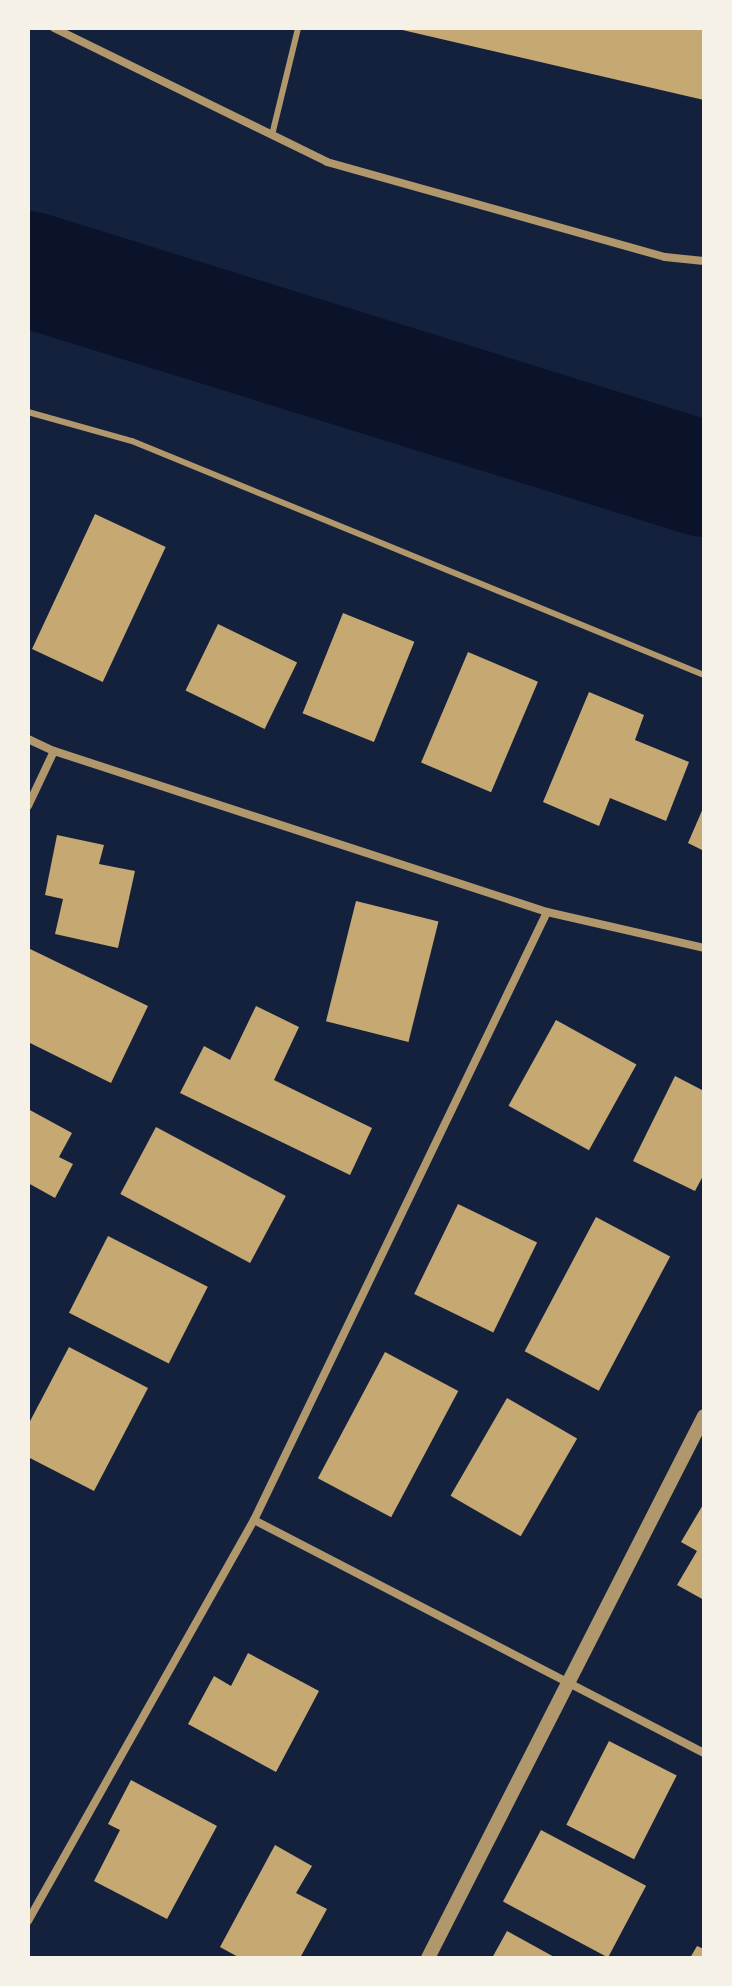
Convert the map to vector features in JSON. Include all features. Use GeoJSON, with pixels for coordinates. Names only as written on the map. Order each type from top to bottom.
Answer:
{"type":"FeatureCollection","features":[{"type":"Feature","properties":{"kind":"street"},"geometry":{"type":"LineString","coordinates":[[54,28],[327,162],[665,257],[704,261]]}},
{"type":"Feature","properties":{"kind":"street"},"geometry":{"type":"LineString","coordinates":[[28,739],[54,751],[547,912],[704,948]]}},
{"type":"Feature","properties":{"kind":"street"},"geometry":{"type":"LineString","coordinates":[[28,806],[54,751]]}},
{"type":"Feature","properties":{"kind":"street"},"geometry":{"type":"LineString","coordinates":[[28,1921],[254,1520],[547,912]]}},
{"type":"Feature","properties":{"kind":"street"},"geometry":{"type":"LineString","coordinates":[[428,1958],[572,1683],[704,1416]]}},
{"type":"Feature","properties":{"kind":"street"},"geometry":{"type":"LineString","coordinates":[[254,1520],[704,1753]]}},
{"type":"Feature","properties":{"kind":"lane"},"geometry":{"type":"LineString","coordinates":[[272,135],[298,28]]}},
{"type":"Feature","properties":{"kind":"lane"},"geometry":{"type":"LineString","coordinates":[[28,412],[132,441],[704,675]]}},
{"type":"Feature","properties":{"kind":"building"},"geometry":{"type":"Polygon","coordinates":[[[704,28],[704,100],[398,29],[704,28]]]}},
{"type":"Feature","properties":{"kind":"building"},"geometry":{"type":"Polygon","coordinates":[[[95,514],[166,547],[103,682],[32,649],[95,514]]]}},
{"type":"Feature","properties":{"kind":"building"},"geometry":{"type":"Polygon","coordinates":[[[343,613],[414,642],[374,742],[303,713],[343,613]]]}},
{"type":"Feature","properties":{"kind":"building"},"geometry":{"type":"Polygon","coordinates":[[[218,624],[297,663],[265,729],[186,691],[218,624]]]}},
{"type":"Feature","properties":{"kind":"building"},"geometry":{"type":"Polygon","coordinates":[[[468,652],[538,682],[491,792],[421,762],[468,652]]]}},
{"type":"Feature","properties":{"kind":"building"},"geometry":{"type":"Polygon","coordinates":[[[589,692],[644,715],[635,740],[689,762],[666,821],[610,798],[599,826],[543,802],[589,692]]]}},
{"type":"Feature","properties":{"kind":"building"},"geometry":{"type":"Polygon","coordinates":[[[704,806],[704,851],[688,843],[704,806]]]}},
{"type":"Feature","properties":{"kind":"building"},"geometry":{"type":"Polygon","coordinates":[[[57,835],[104,845],[99,864],[135,871],[118,948],[55,934],[63,899],[45,895],[57,835]]]}},
{"type":"Feature","properties":{"kind":"building"},"geometry":{"type":"Polygon","coordinates":[[[356,901],[438,922],[408,1042],[326,1021],[356,901]]]}},
{"type":"Feature","properties":{"kind":"building"},"geometry":{"type":"Polygon","coordinates":[[[28,948],[148,1006],[111,1083],[28,1042],[28,948]]]}},
{"type":"Feature","properties":{"kind":"building"},"geometry":{"type":"Polygon","coordinates":[[[256,1006],[299,1027],[274,1080],[372,1128],[350,1175],[180,1093],[204,1046],[230,1060],[256,1006]]]}},
{"type":"Feature","properties":{"kind":"building"},"geometry":{"type":"Polygon","coordinates":[[[556,1020],[636,1065],[589,1150],[508,1106],[556,1020]]]}},
{"type":"Feature","properties":{"kind":"building"},"geometry":{"type":"Polygon","coordinates":[[[675,1076],[704,1091],[704,1174],[695,1191],[633,1161],[675,1076]]]}},
{"type":"Feature","properties":{"kind":"building"},"geometry":{"type":"Polygon","coordinates":[[[28,1109],[72,1133],[59,1157],[73,1164],[55,1198],[28,1183],[28,1109]]]}},
{"type":"Feature","properties":{"kind":"building"},"geometry":{"type":"Polygon","coordinates":[[[156,1127],[286,1196],[250,1263],[120,1194],[156,1127]]]}},
{"type":"Feature","properties":{"kind":"building"},"geometry":{"type":"Polygon","coordinates":[[[458,1204],[537,1243],[493,1332],[414,1294],[458,1204]]]}},
{"type":"Feature","properties":{"kind":"building"},"geometry":{"type":"Polygon","coordinates":[[[596,1217],[670,1256],[599,1391],[525,1351],[596,1217]]]}},
{"type":"Feature","properties":{"kind":"building"},"geometry":{"type":"Polygon","coordinates":[[[108,1236],[208,1287],[169,1363],[69,1313],[108,1236]]]}},
{"type":"Feature","properties":{"kind":"building"},"geometry":{"type":"Polygon","coordinates":[[[69,1347],[148,1388],[94,1491],[28,1457],[28,1425],[69,1347]]]}},
{"type":"Feature","properties":{"kind":"building"},"geometry":{"type":"Polygon","coordinates":[[[385,1352],[458,1391],[391,1517],[318,1478],[385,1352]]]}},
{"type":"Feature","properties":{"kind":"building"},"geometry":{"type":"Polygon","coordinates":[[[507,1398],[577,1438],[521,1536],[451,1496],[507,1398]]]}},
{"type":"Feature","properties":{"kind":"building"},"geometry":{"type":"Polygon","coordinates":[[[704,1503],[704,1600],[677,1585],[697,1551],[681,1542],[704,1503]]]}},
{"type":"Feature","properties":{"kind":"building"},"geometry":{"type":"Polygon","coordinates":[[[248,1653],[319,1691],[276,1772],[188,1724],[214,1676],[231,1686],[248,1653]]]}},
{"type":"Feature","properties":{"kind":"building"},"geometry":{"type":"Polygon","coordinates":[[[609,1741],[677,1776],[634,1859],[566,1825],[609,1741]]]}},
{"type":"Feature","properties":{"kind":"building"},"geometry":{"type":"Polygon","coordinates":[[[131,1780],[217,1826],[167,1919],[94,1881],[120,1830],[108,1824],[131,1780]]]}},
{"type":"Feature","properties":{"kind":"building"},"geometry":{"type":"Polygon","coordinates":[[[541,1830],[646,1886],[608,1957],[503,1902],[541,1830]]]}},
{"type":"Feature","properties":{"kind":"building"},"geometry":{"type":"Polygon","coordinates":[[[275,1845],[312,1866],[296,1893],[327,1909],[300,1958],[240,1958],[220,1947],[275,1845]]]}},
{"type":"Feature","properties":{"kind":"building"},"geometry":{"type":"Polygon","coordinates":[[[507,1931],[556,1958],[492,1958],[507,1931]]]}},
{"type":"Feature","properties":{"kind":"building"},"geometry":{"type":"Polygon","coordinates":[[[697,1946],[704,1949],[704,1958],[690,1958],[697,1946]]]}},
{"type":"Feature","properties":{"kind":"waterway"},"geometry":{"type":"LineString","coordinates":[[28,269],[704,479]]}}]}
